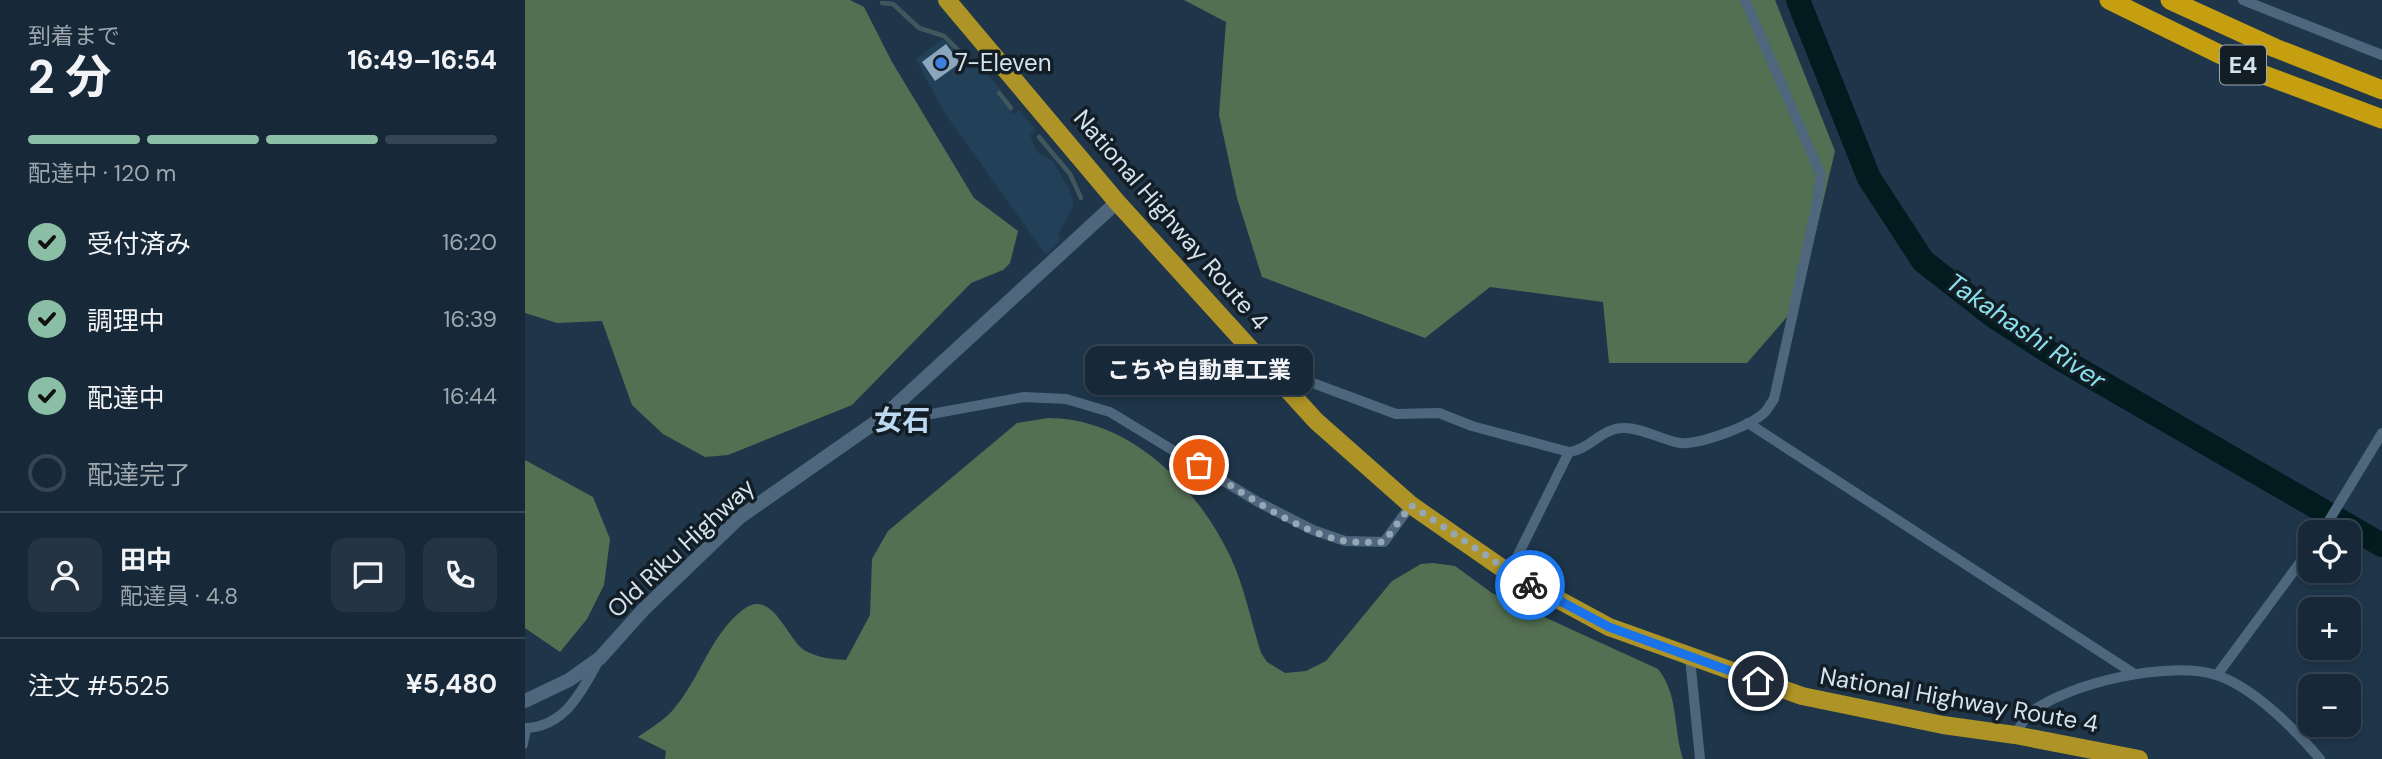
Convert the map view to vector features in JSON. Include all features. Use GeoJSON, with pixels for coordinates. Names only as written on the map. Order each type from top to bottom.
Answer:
{"type":"FeatureCollection","features":[{"type":"Feature","properties":{"kind":"highway","name":"National Highway Route 4"},"geometry":{"type":"LineString","coordinates":[[947,0],[1117,202],[1279,377],[1316,421],[1411,505],[1509,573],[1609,627],[1802,696],[1943,725],[2015,735],[2139,759]]}},
{"type":"Feature","properties":{"kind":"highway","name":"E4"},"geometry":{"type":"LineString","coordinates":[[2109,0],[2256,72],[2382,119]]}},
{"type":"Feature","properties":{"kind":"highway","name":"E4"},"geometry":{"type":"LineString","coordinates":[[2170,0],[2275,48],[2382,90]]}},
{"type":"Feature","properties":{"kind":"street"},"geometry":{"type":"LineString","coordinates":[[1279,377],[1302,379],[1396,414],[1439,413],[1472,426],[1569,452],[1579,451],[1612,430],[1624,427],[1683,443],[1701,441],[1748,423],[1765,412],[1774,399],[1817,208],[1821,175],[1745,0]]}},
{"type":"Feature","properties":{"kind":"street"},"geometry":{"type":"LineString","coordinates":[[2243,0],[2382,55]]}},
{"type":"Feature","properties":{"kind":"street","name":"Old Riku Highway"},"geometry":{"type":"LineString","coordinates":[[525,701],[569,680],[600,658],[643,610],[740,517],[883,417],[1117,202]]}},
{"type":"Feature","properties":{"kind":"street"},"geometry":{"type":"LineString","coordinates":[[883,417],[893,421],[1024,397],[1066,399],[1110,412],[1258,502],[1313,530],[1345,541],[1384,542],[1411,505]]}},
{"type":"Feature","properties":{"kind":"street"},"geometry":{"type":"LineString","coordinates":[[1748,423],[2133,673]]}},
{"type":"Feature","properties":{"kind":"street"},"geometry":{"type":"LineString","coordinates":[[2329,520],[2382,433]]}},
{"type":"Feature","properties":{"kind":"street"},"geometry":{"type":"LineString","coordinates":[[1509,573],[1569,452]]}},
{"type":"Feature","properties":{"kind":"street"},"geometry":{"type":"LineString","coordinates":[[2217,675],[2298,566]]}},
{"type":"Feature","properties":{"kind":"street"},"geometry":{"type":"LineString","coordinates":[[527,728],[543,726],[561,716],[579,697],[600,658]]}},
{"type":"Feature","properties":{"kind":"street"},"geometry":{"type":"LineString","coordinates":[[1691,658],[1700,759]]}},
{"type":"Feature","properties":{"kind":"street"},"geometry":{"type":"LineString","coordinates":[[2015,735],[2028,715],[2050,701],[2133,673],[2176,669],[2217,675],[2283,719],[2320,759]]}},
{"type":"Feature","properties":{"kind":"lane"},"geometry":{"type":"LineString","coordinates":[[525,746],[527,728]]}},
{"type":"Feature","properties":{"kind":"shaded area"},"geometry":{"type":"Polygon","coordinates":[[[941,40],[952,43],[972,69],[981,67],[1001,90],[996,94],[1013,114],[1019,110],[1036,130],[1030,135],[1037,152],[1053,162],[1069,188],[1074,204],[1058,235],[1061,240],[1046,255],[942,109],[916,59],[941,40]]]}},
{"type":"Feature","properties":{"kind":"green space"},"geometry":{"type":"Polygon","coordinates":[[[525,0],[850,0],[864,7],[892,62],[974,198],[1018,231],[1010,263],[1003,270],[971,283],[852,405],[728,455],[705,457],[663,434],[632,405],[602,321],[557,323],[525,313],[525,0]]]}},
{"type":"Feature","properties":{"kind":"green space"},"geometry":{"type":"Polygon","coordinates":[[[1184,0],[1775,0],[1835,151],[1799,303],[1747,363],[1609,363],[1603,302],[1490,287],[1425,338],[1262,277],[1237,198],[1219,115],[1226,22],[1184,0]]]}},
{"type":"Feature","properties":{"kind":"green space"},"geometry":{"type":"Polygon","coordinates":[[[1048,418],[1078,421],[1106,430],[1157,460],[1179,481],[1199,504],[1230,556],[1261,653],[1267,662],[1285,673],[1306,671],[1326,661],[1392,581],[1421,564],[1455,566],[1492,593],[1658,669],[1673,701],[1683,759],[665,759],[666,751],[638,737],[672,711],[682,699],[722,631],[732,619],[754,604],[771,610],[804,650],[830,659],[846,660],[870,615],[872,559],[888,531],[1017,423],[1048,418]]]}},
{"type":"Feature","properties":{"kind":"green space"},"geometry":{"type":"Polygon","coordinates":[[[525,460],[593,497],[610,539],[604,585],[587,619],[560,652],[525,628],[525,460]]]}},
{"type":"Feature","properties":{"kind":"building","name":"7-Eleven"},"geometry":{"type":"Polygon","coordinates":[[[946,44],[960,63],[935,81],[922,62],[946,44]]]}},
{"type":"Feature","properties":{"kind":"waterway","name":"Takahashi River"},"geometry":{"type":"LineString","coordinates":[[1798,0],[1869,178],[1923,261],[1996,318],[2054,355],[2382,545]]}},
{"type":"Feature","properties":{"kind":"waterway"},"geometry":{"type":"LineString","coordinates":[[882,3],[893,4],[919,28],[944,36],[973,65]]}},
{"type":"Feature","properties":{"kind":"waterway"},"geometry":{"type":"LineString","coordinates":[[999,93],[1011,108]]}},
{"type":"Feature","properties":{"kind":"waterway"},"geometry":{"type":"LineString","coordinates":[[1039,137],[1070,174],[1081,198]]}},
{"type":"Feature","properties":{"kind":"way so far"},"geometry":{"type":"LineString","coordinates":[[1199,465],[1258,502],[1313,530],[1345,541],[1384,542],[1411,505],[1530,585]]}},
{"type":"Feature","properties":{"kind":"place","name":"7-Eleven"},"geometry":{"type":"Point","coordinates":[941,63]}},
{"type":"Feature","properties":{"kind":"place","name":"こちや自動車工業"},"geometry":{"type":"Point","coordinates":[1199,465]}},
{"type":"Feature","properties":{"kind":"district","name":"女石"},"geometry":{"type":"Point","coordinates":[902,420]}},
{"type":"Feature","properties":{"kind":"route"},"geometry":{"type":"LineString","coordinates":[[1530,585],[1609,627],[1758,681]]}}]}
